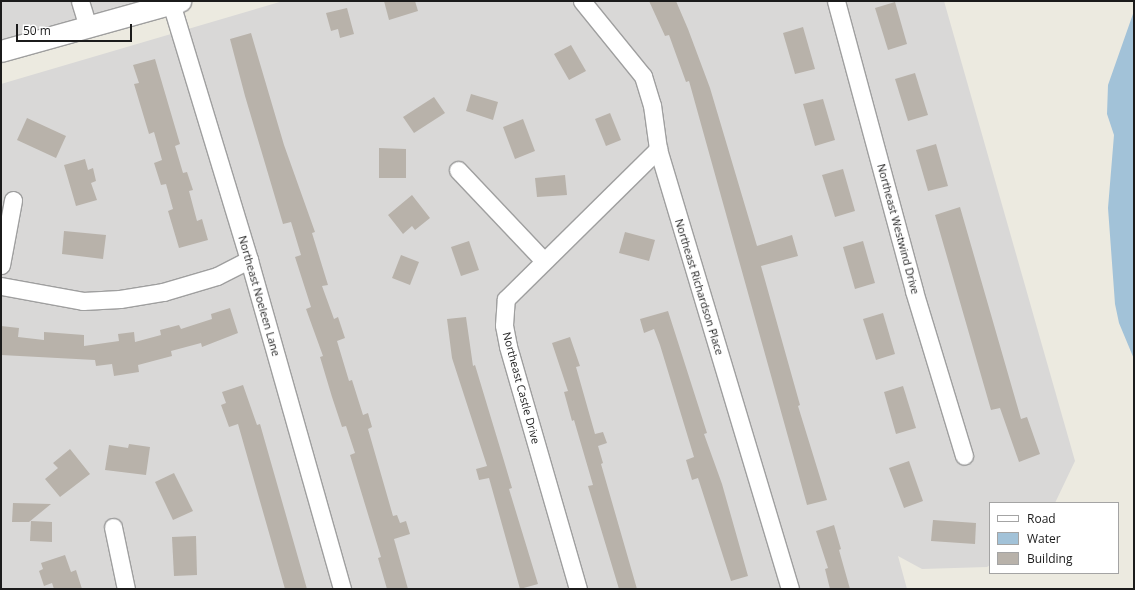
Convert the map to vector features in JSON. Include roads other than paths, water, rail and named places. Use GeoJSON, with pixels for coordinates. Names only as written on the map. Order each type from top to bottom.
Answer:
{"type":"FeatureCollection","features":[{"type":"Feature","properties":{"kind":"street"},"geometry":{"type":"LineString","coordinates":[[80,1],[88,27]]}},
{"type":"Feature","properties":{"kind":"street","name":"Northeast Richardson Place"},"geometry":{"type":"LineString","coordinates":[[582,1],[643,76],[652,105],[658,149],[790,589]]}},
{"type":"Feature","properties":{"kind":"street","name":"Northeast Westwind Drive"},"geometry":{"type":"LineString","coordinates":[[836,1],[914,291],[964,456]]}},
{"type":"Feature","properties":{"kind":"street"},"geometry":{"type":"LineString","coordinates":[[1,51],[175,2]]}},
{"type":"Feature","properties":{"kind":"street","name":"Northeast Noeleen Lane"},"geometry":{"type":"LineString","coordinates":[[175,2],[342,589]]}},
{"type":"Feature","properties":{"kind":"street","name":"Northeast Castle Drive"},"geometry":{"type":"LineString","coordinates":[[578,589],[504,325],[506,299],[658,149]]}},
{"type":"Feature","properties":{"kind":"street"},"geometry":{"type":"LineString","coordinates":[[458,170],[544,261]]}},
{"type":"Feature","properties":{"kind":"street"},"geometry":{"type":"LineString","coordinates":[[1,265],[13,200]]}},
{"type":"Feature","properties":{"kind":"street"},"geometry":{"type":"LineString","coordinates":[[1,286],[83,301],[120,299],[163,292],[217,276],[249,260]]}},
{"type":"Feature","properties":{"kind":"street"},"geometry":{"type":"LineString","coordinates":[[113,527],[126,589]]}},
{"type":"Feature","properties":{"kind":"water"},"geometry":{"type":"Polygon","coordinates":[[[1134,11],[1134,359],[1119,323],[1115,304],[1108,208],[1114,135],[1107,114],[1108,85],[1134,11]]]}}]}
